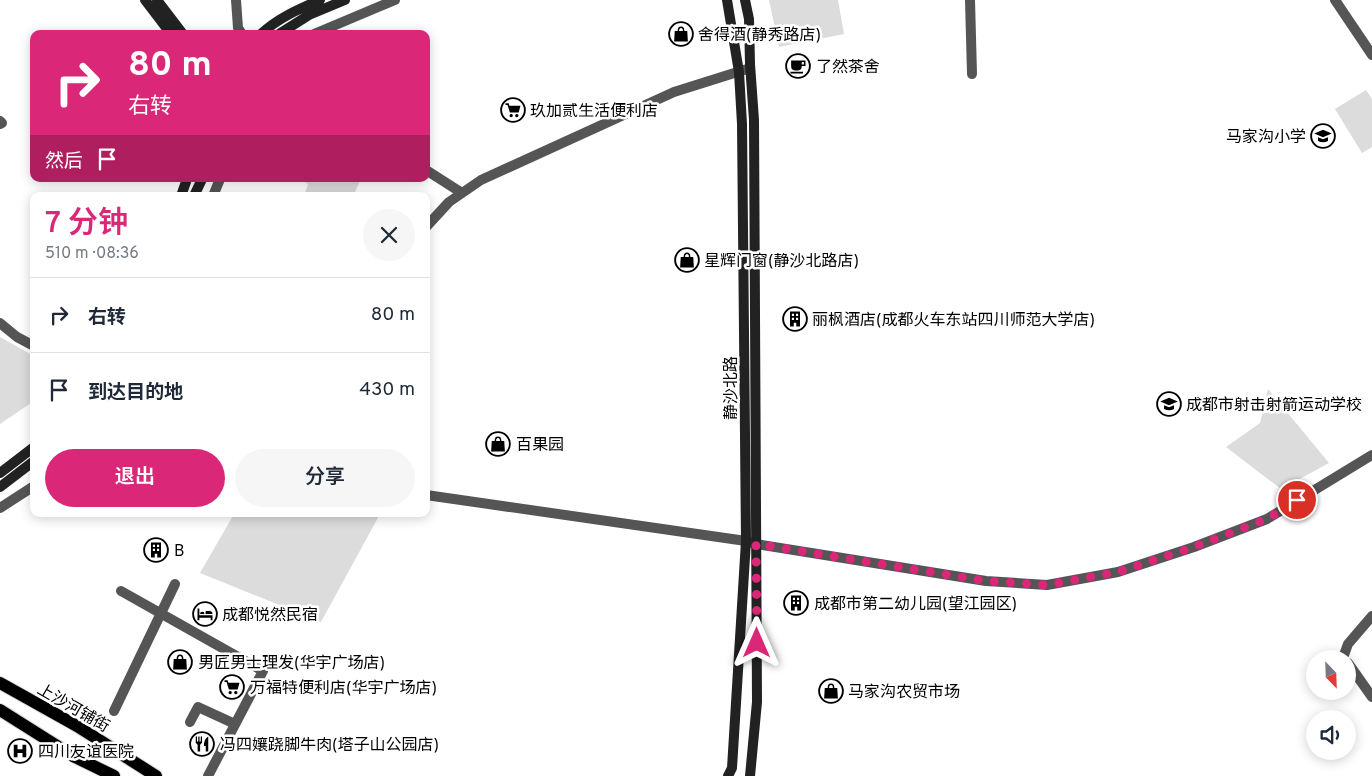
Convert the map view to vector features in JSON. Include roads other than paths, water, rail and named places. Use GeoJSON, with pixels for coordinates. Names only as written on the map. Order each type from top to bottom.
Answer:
{"type":"FeatureCollection","features":[{"type":"Feature","properties":{"kind":"main road","name":"上沙河铺街"},"geometry":{"type":"LineString","coordinates":[[0,683],[77,726],[156,776]]}},
{"type":"Feature","properties":{"kind":"main road"},"geometry":{"type":"LineString","coordinates":[[0,710],[73,756],[114,776]]}},
{"type":"Feature","properties":{"kind":"street"},"geometry":{"type":"LineString","coordinates":[[145,0],[168,30]]}},
{"type":"Feature","properties":{"kind":"street"},"geometry":{"type":"LineString","coordinates":[[158,0],[180,30]]}},
{"type":"Feature","properties":{"kind":"street"},"geometry":{"type":"LineString","coordinates":[[236,0],[239,30]]}},
{"type":"Feature","properties":{"kind":"street"},"geometry":{"type":"LineString","coordinates":[[265,30],[271,24],[320,0]]}},
{"type":"Feature","properties":{"kind":"street"},"geometry":{"type":"LineString","coordinates":[[285,30],[309,15],[345,0]]}},
{"type":"Feature","properties":{"kind":"street"},"geometry":{"type":"LineString","coordinates":[[324,30],[395,0]]}},
{"type":"Feature","properties":{"kind":"street","name":"静沙北路"},"geometry":{"type":"LineString","coordinates":[[727,0],[739,72],[742,124],[746,541],[732,768],[728,776]]}},
{"type":"Feature","properties":{"kind":"street","name":"静沙北路"},"geometry":{"type":"LineString","coordinates":[[745,0],[749,19],[754,120],[757,702],[750,776]]}},
{"type":"Feature","properties":{"kind":"street"},"geometry":{"type":"LineString","coordinates":[[970,0],[972,74]]}},
{"type":"Feature","properties":{"kind":"street"},"geometry":{"type":"LineString","coordinates":[[1335,0],[1372,55]]}},
{"type":"Feature","properties":{"kind":"street"},"geometry":{"type":"LineString","coordinates":[[430,223],[449,202],[481,180],[674,92],[750,68]]}},
{"type":"Feature","properties":{"kind":"street"},"geometry":{"type":"LineString","coordinates":[[430,173],[462,193]]}},
{"type":"Feature","properties":{"kind":"street"},"geometry":{"type":"LineString","coordinates":[[0,323],[17,337],[30,344]]}},
{"type":"Feature","properties":{"kind":"street"},"geometry":{"type":"LineString","coordinates":[[0,473],[30,450]]}},
{"type":"Feature","properties":{"kind":"street"},"geometry":{"type":"LineString","coordinates":[[430,496],[746,541],[986,581],[1047,585],[1118,572],[1194,547],[1267,519],[1372,455]]}},
{"type":"Feature","properties":{"kind":"street"},"geometry":{"type":"LineString","coordinates":[[0,487],[30,464]]}},
{"type":"Feature","properties":{"kind":"street"},"geometry":{"type":"LineString","coordinates":[[0,508],[30,489]]}},
{"type":"Feature","properties":{"kind":"street"},"geometry":{"type":"LineString","coordinates":[[114,710],[175,584]]}},
{"type":"Feature","properties":{"kind":"street"},"geometry":{"type":"LineString","coordinates":[[121,591],[263,672],[208,776]]}},
{"type":"Feature","properties":{"kind":"street"},"geometry":{"type":"LineString","coordinates":[[1346,650],[1348,644],[1372,616]]}},
{"type":"Feature","properties":{"kind":"street"},"geometry":{"type":"LineString","coordinates":[[1356,675],[1372,697]]}},
{"type":"Feature","properties":{"kind":"street"},"geometry":{"type":"LineString","coordinates":[[190,722],[198,707],[235,724]]}},
{"type":"Feature","properties":{"kind":"place","name":"舍得酒(静秀路店)"},"geometry":{"type":"Point","coordinates":[681,34]}},
{"type":"Feature","properties":{"kind":"place","name":"了然茶舍"},"geometry":{"type":"Point","coordinates":[798,66]}},
{"type":"Feature","properties":{"kind":"place","name":"玖加贰生活便利店"},"geometry":{"type":"Point","coordinates":[513,110]}},
{"type":"Feature","properties":{"kind":"place","name":"马家沟小学"},"geometry":{"type":"Point","coordinates":[1323,136]}},
{"type":"Feature","properties":{"kind":"place","name":"星辉门窗(静沙北路店)"},"geometry":{"type":"Point","coordinates":[687,260]}},
{"type":"Feature","properties":{"kind":"place","name":"丽枫酒店(成都火车东站四川师范大学店)"},"geometry":{"type":"Point","coordinates":[795,319]}},
{"type":"Feature","properties":{"kind":"place","name":"成都市射击射箭运动学校"},"geometry":{"type":"Point","coordinates":[1169,404]}},
{"type":"Feature","properties":{"kind":"place","name":"百果园"},"geometry":{"type":"Point","coordinates":[498,444]}},
{"type":"Feature","properties":{"kind":"place","name":"B"},"geometry":{"type":"Point","coordinates":[156,550]}},
{"type":"Feature","properties":{"kind":"place","name":"成都市第二幼儿园(望江园区)"},"geometry":{"type":"Point","coordinates":[796,603]}},
{"type":"Feature","properties":{"kind":"place","name":"成都悦然民宿"},"geometry":{"type":"Point","coordinates":[205,614]}},
{"type":"Feature","properties":{"kind":"place","name":"男匠男士理发(华宇广场店)"},"geometry":{"type":"Point","coordinates":[180,662]}},
{"type":"Feature","properties":{"kind":"place","name":"万福特便利店(华宇广场店)"},"geometry":{"type":"Point","coordinates":[232,687]}},
{"type":"Feature","properties":{"kind":"place","name":"马家沟农贸市场"},"geometry":{"type":"Point","coordinates":[831,691]}},
{"type":"Feature","properties":{"kind":"place","name":"冯四孃跷脚牛肉(塔子山公园店)"},"geometry":{"type":"Point","coordinates":[202,744]}},
{"type":"Feature","properties":{"kind":"place","name":"四川友谊医院"},"geometry":{"type":"Point","coordinates":[20,751]}}]}
